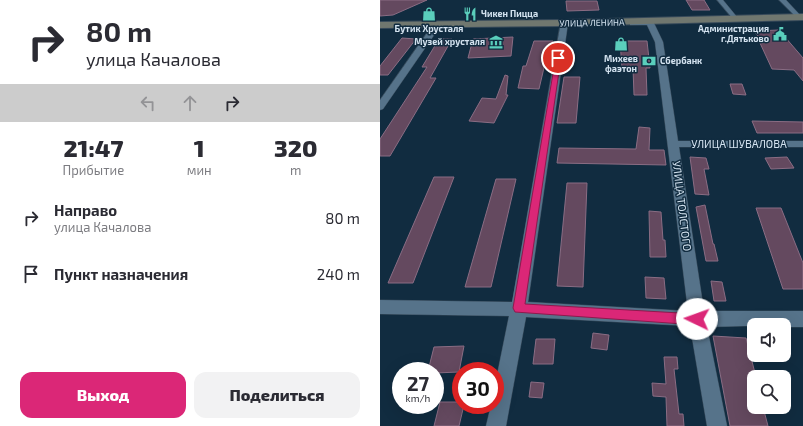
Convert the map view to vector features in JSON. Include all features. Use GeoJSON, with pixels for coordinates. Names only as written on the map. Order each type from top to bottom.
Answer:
{"type":"FeatureCollection","features":[{"type":"Feature","properties":{"kind":"main road","name":"УЛИЦА ЛЕНИНА"},"geometry":{"type":"LineString","coordinates":[[380,25],[564,23],[801,17]]}},
{"type":"Feature","properties":{"kind":"street"},"geometry":{"type":"LineString","coordinates":[[720,0],[735,18]]}},
{"type":"Feature","properties":{"kind":"street"},"geometry":{"type":"LineString","coordinates":[[782,0],[801,17]]}},
{"type":"Feature","properties":{"kind":"street","name":"УЛИЦА ТОЛСТОГО"},"geometry":{"type":"LineString","coordinates":[[614,22],[650,23],[659,42],[697,319],[717,426]]}},
{"type":"Feature","properties":{"kind":"street"},"geometry":{"type":"LineString","coordinates":[[496,426],[519,308],[564,23]]}},
{"type":"Feature","properties":{"kind":"street"},"geometry":{"type":"LineString","coordinates":[[380,107],[437,25]]}},
{"type":"Feature","properties":{"kind":"street","name":"УЛИЦА ШУВАЛОВА"},"geometry":{"type":"LineString","coordinates":[[674,144],[803,144]]}},
{"type":"Feature","properties":{"kind":"street"},"geometry":{"type":"LineString","coordinates":[[380,307],[519,308],[697,319],[803,319]]}},
{"type":"Feature","properties":{"kind":"building"},"geometry":{"type":"Polygon","coordinates":[[[380,0],[427,0],[393,15],[380,16],[380,0]]]}},
{"type":"Feature","properties":{"kind":"building"},"geometry":{"type":"Polygon","coordinates":[[[686,0],[704,0],[710,10],[692,10],[686,0]]]}},
{"type":"Feature","properties":{"kind":"building"},"geometry":{"type":"Polygon","coordinates":[[[566,1],[597,1],[599,10],[567,11],[566,1]]]}},
{"type":"Feature","properties":{"kind":"building"},"geometry":{"type":"Polygon","coordinates":[[[779,30],[803,58],[803,81],[794,70],[772,69],[760,43],[763,43],[754,31],[779,30]]]}},
{"type":"Feature","properties":{"kind":"building"},"geometry":{"type":"Polygon","coordinates":[[[513,37],[511,56],[468,58],[473,39],[513,37]]]}},
{"type":"Feature","properties":{"kind":"building"},"geometry":{"type":"Polygon","coordinates":[[[402,38],[416,39],[388,75],[380,75],[380,66],[402,38]]]}},
{"type":"Feature","properties":{"kind":"building"},"geometry":{"type":"Polygon","coordinates":[[[439,39],[452,39],[430,78],[436,78],[390,156],[380,156],[380,139],[427,67],[422,67],[439,39]]]}},
{"type":"Feature","properties":{"kind":"building"},"geometry":{"type":"Polygon","coordinates":[[[534,41],[553,41],[551,55],[547,55],[539,89],[518,88],[523,66],[526,66],[534,41]]]}},
{"type":"Feature","properties":{"kind":"building"},"geometry":{"type":"Polygon","coordinates":[[[620,41],[647,41],[650,68],[646,68],[647,95],[634,95],[633,68],[622,68],[620,41]]]}},
{"type":"Feature","properties":{"kind":"building"},"geometry":{"type":"Polygon","coordinates":[[[505,75],[508,76],[506,95],[508,95],[494,123],[469,121],[482,98],[496,99],[505,75]]]}},
{"type":"Feature","properties":{"kind":"building"},"geometry":{"type":"Polygon","coordinates":[[[564,77],[580,77],[576,123],[557,123],[564,77]]]}},
{"type":"Feature","properties":{"kind":"building"},"geometry":{"type":"Polygon","coordinates":[[[730,84],[742,84],[746,95],[733,94],[730,84]]]}},
{"type":"Feature","properties":{"kind":"building"},"geometry":{"type":"Polygon","coordinates":[[[752,121],[803,122],[803,133],[757,133],[752,121]]]}},
{"type":"Feature","properties":{"kind":"building"},"geometry":{"type":"Polygon","coordinates":[[[639,127],[650,128],[649,150],[664,150],[666,165],[557,163],[559,148],[636,149],[639,127]]]}},
{"type":"Feature","properties":{"kind":"building"},"geometry":{"type":"Polygon","coordinates":[[[690,157],[706,158],[709,169],[704,169],[709,195],[695,194],[690,157]]]}},
{"type":"Feature","properties":{"kind":"building"},"geometry":{"type":"Polygon","coordinates":[[[787,157],[794,168],[771,169],[765,158],[787,157]]]}},
{"type":"Feature","properties":{"kind":"building"},"geometry":{"type":"Polygon","coordinates":[[[434,177],[454,177],[413,283],[388,283],[434,177]]]}},
{"type":"Feature","properties":{"kind":"building"},"geometry":{"type":"Polygon","coordinates":[[[496,179],[516,179],[491,287],[465,287],[496,179]]]}},
{"type":"Feature","properties":{"kind":"building"},"geometry":{"type":"Polygon","coordinates":[[[567,183],[587,183],[583,287],[557,286],[567,183]]]}},
{"type":"Feature","properties":{"kind":"building"},"geometry":{"type":"Polygon","coordinates":[[[705,205],[718,261],[706,261],[696,207],[705,205]]]}},
{"type":"Feature","properties":{"kind":"building"},"geometry":{"type":"Polygon","coordinates":[[[756,208],[781,208],[803,263],[803,289],[783,289],[756,208]]]}},
{"type":"Feature","properties":{"kind":"building"},"geometry":{"type":"Polygon","coordinates":[[[649,211],[661,212],[666,257],[650,257],[649,211]]]}},
{"type":"Feature","properties":{"kind":"building"},"geometry":{"type":"Polygon","coordinates":[[[645,277],[664,278],[666,299],[646,298],[645,277]]]}},
{"type":"Feature","properties":{"kind":"building"},"geometry":{"type":"Polygon","coordinates":[[[711,281],[722,282],[726,301],[714,301],[711,281]]]}},
{"type":"Feature","properties":{"kind":"building"},"geometry":{"type":"Polygon","coordinates":[[[593,333],[609,335],[607,350],[591,348],[593,333]]]}},
{"type":"Feature","properties":{"kind":"building"},"geometry":{"type":"Polygon","coordinates":[[[713,336],[746,338],[747,362],[752,362],[754,370],[747,370],[747,414],[765,414],[768,426],[730,426],[713,336]]]}},
{"type":"Feature","properties":{"kind":"building"},"geometry":{"type":"Polygon","coordinates":[[[536,339],[555,339],[553,364],[533,364],[536,339]]]}},
{"type":"Feature","properties":{"kind":"building"},"geometry":{"type":"Polygon","coordinates":[[[464,346],[461,362],[452,362],[452,372],[444,373],[444,362],[430,362],[434,347],[464,346]]]}},
{"type":"Feature","properties":{"kind":"building"},"geometry":{"type":"Polygon","coordinates":[[[664,357],[677,357],[678,369],[674,369],[679,414],[683,414],[684,426],[667,426],[666,397],[653,396],[652,383],[666,384],[664,357]]]}},
{"type":"Feature","properties":{"kind":"building"},"geometry":{"type":"Polygon","coordinates":[[[531,382],[544,383],[542,398],[529,397],[531,382]]]}},
{"type":"Feature","properties":{"kind":"building"},"geometry":{"type":"Polygon","coordinates":[[[444,402],[452,402],[452,414],[462,414],[459,426],[434,426],[437,414],[444,414],[444,402]]]}},
{"type":"Feature","properties":{"kind":"place","name":"Бутик Хрусталя"},"geometry":{"type":"Point","coordinates":[429,14]}},
{"type":"Feature","properties":{"kind":"place","name":"Чикен Пицца"},"geometry":{"type":"Point","coordinates":[470,14]}},
{"type":"Feature","properties":{"kind":"place","name":"Администрация г.Дятьково"},"geometry":{"type":"Point","coordinates":[780,34]}},
{"type":"Feature","properties":{"kind":"place","name":"Музей хрусталя"},"geometry":{"type":"Point","coordinates":[496,42]}},
{"type":"Feature","properties":{"kind":"place","name":"Михеев фаэтон"},"geometry":{"type":"Point","coordinates":[621,44]}},
{"type":"Feature","properties":{"kind":"place","name":"Сбербанк"},"geometry":{"type":"Point","coordinates":[649,61]}},
{"type":"Feature","properties":{"kind":"route"},"geometry":{"type":"LineString","coordinates":[[558,58],[519,308],[697,319]]}}]}
